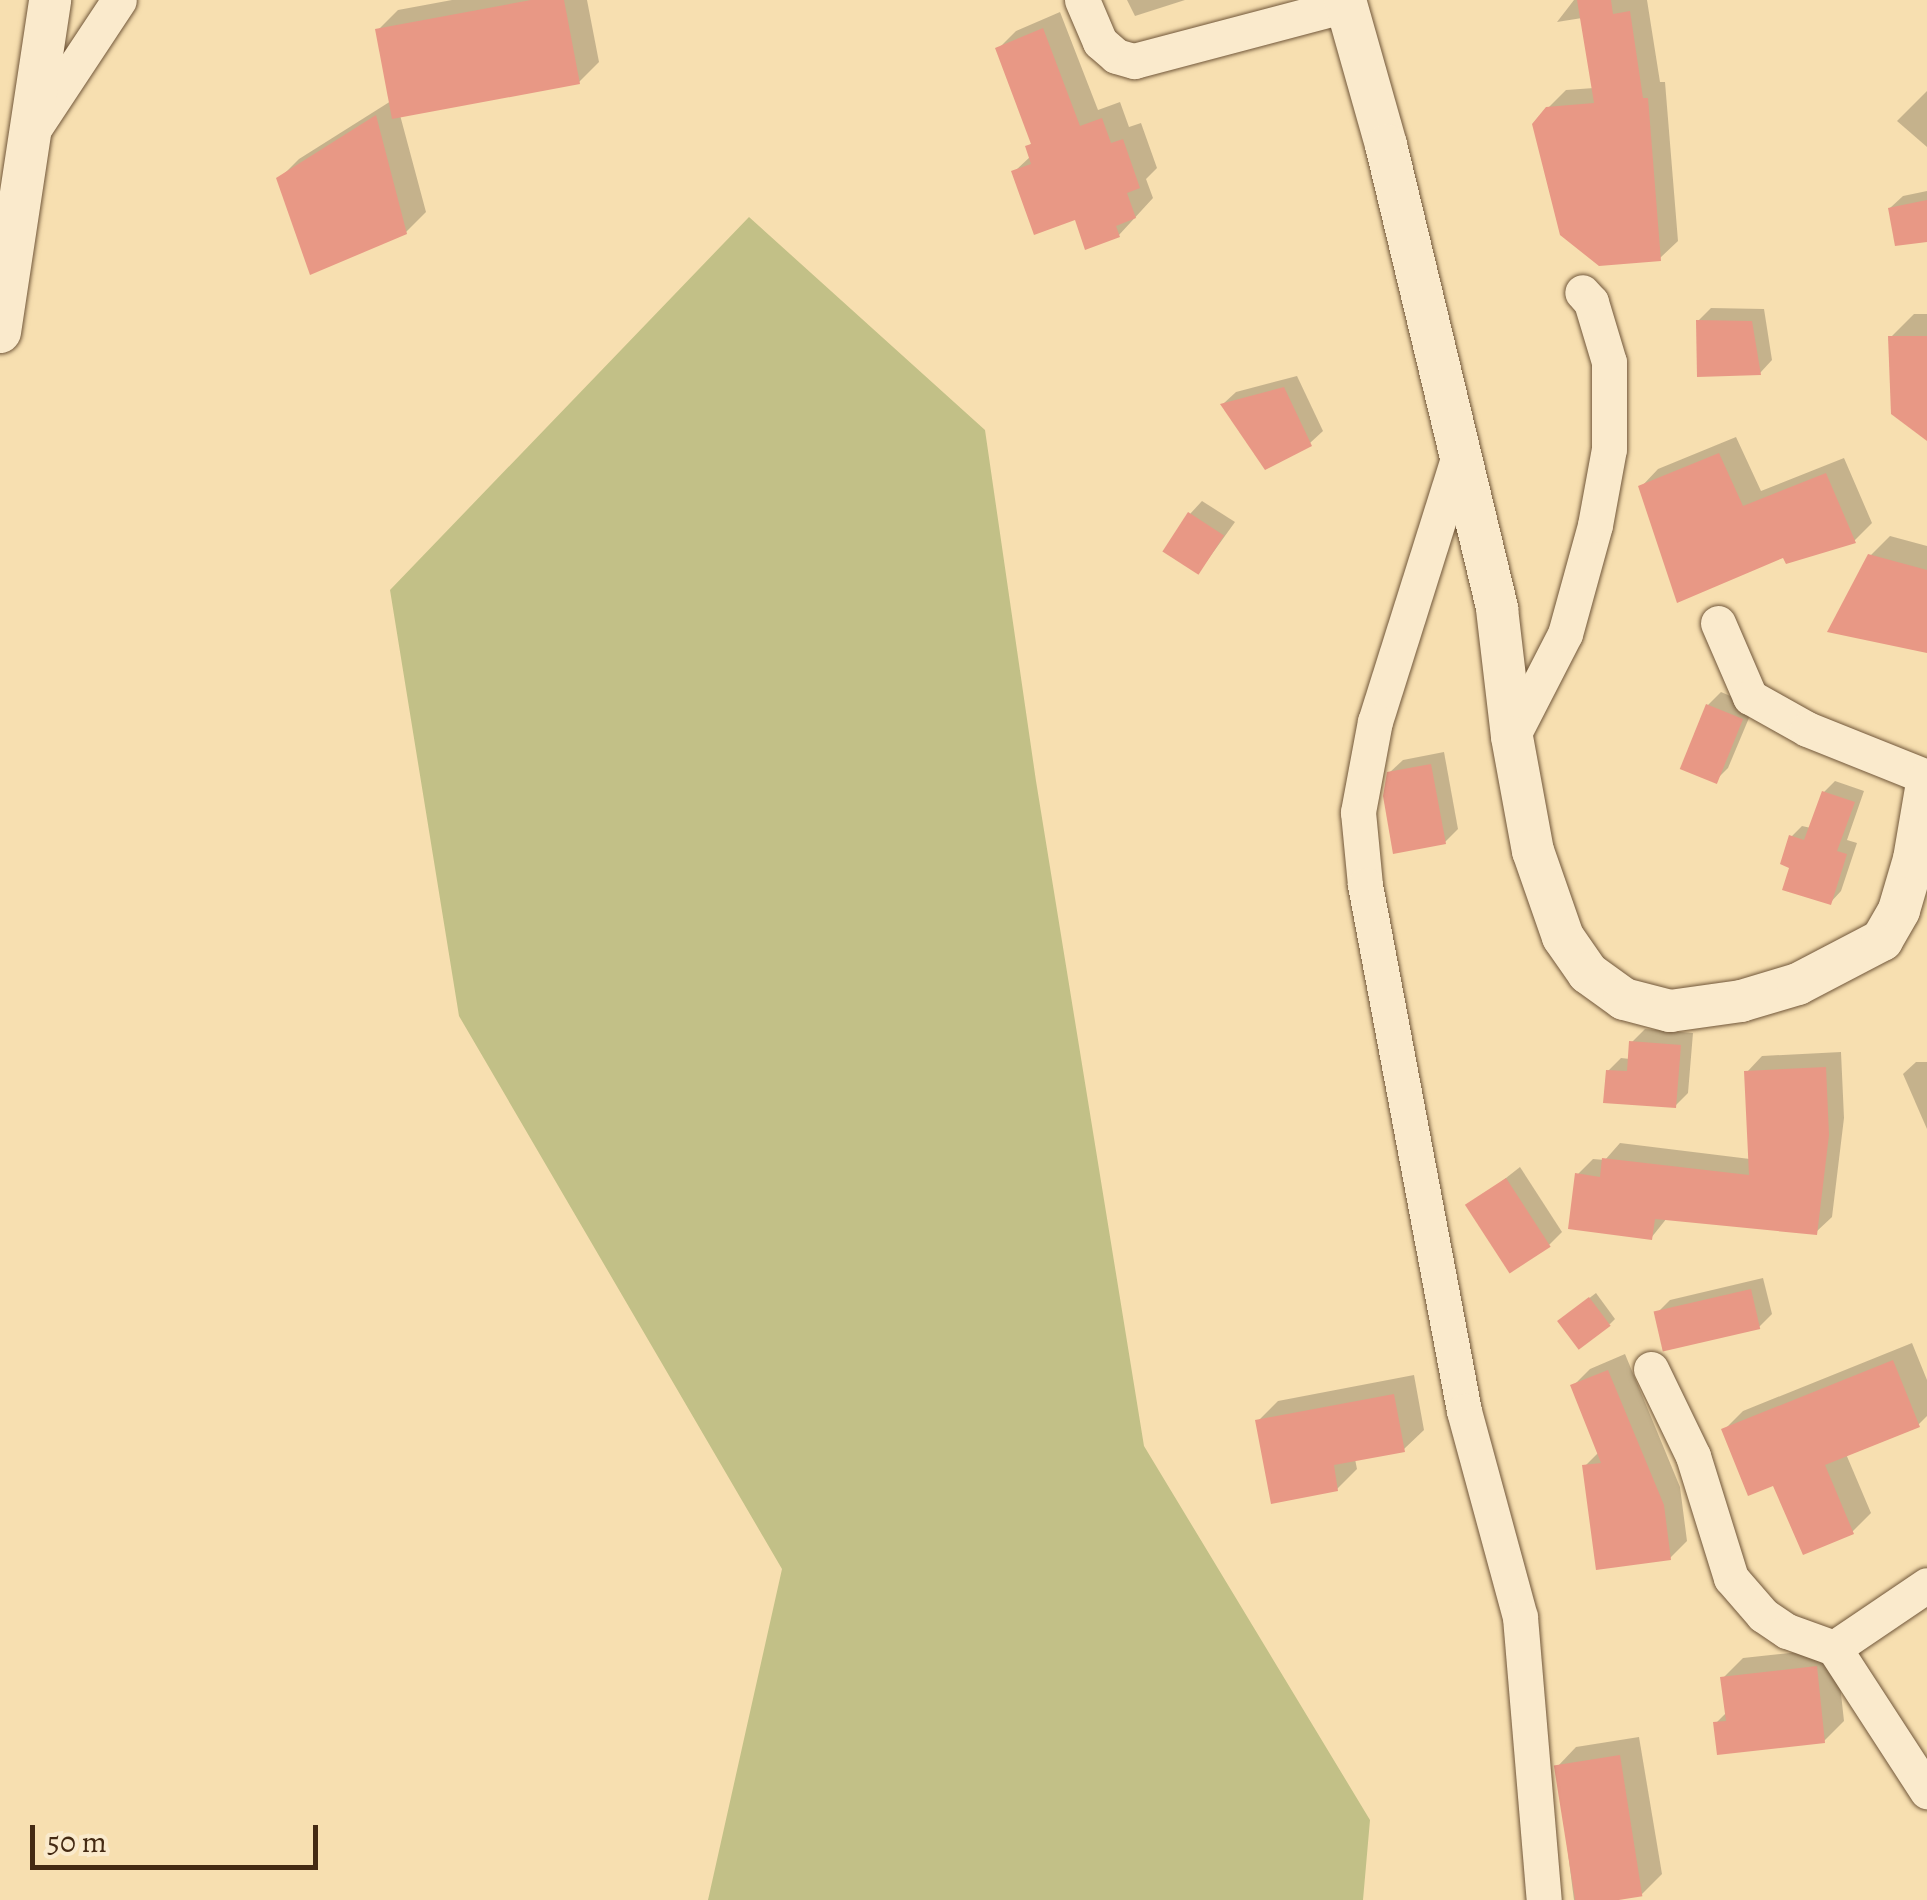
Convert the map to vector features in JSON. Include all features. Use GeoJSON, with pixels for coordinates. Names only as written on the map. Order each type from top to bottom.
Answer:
{"type":"FeatureCollection","features":[{"type":"Feature","properties":{"kind":"street"},"geometry":{"type":"LineString","coordinates":[[0,332],[50,0]]}},
{"type":"Feature","properties":{"kind":"street"},"geometry":{"type":"LineString","coordinates":[[28,137],[119,0]]}},
{"type":"Feature","properties":{"kind":"street"},"geometry":{"type":"LineString","coordinates":[[1082,0],[1100,42],[1116,56],[1134,61],[1346,2],[1386,145],[1497,609],[1512,737],[1533,851],[1562,937],[1588,973],[1624,1000],[1670,1010],[1741,1002],[1798,984],[1882,940],[1899,910],[1914,859],[1927,780],[1807,729],[1750,698],[1718,623]]}},
{"type":"Feature","properties":{"kind":"street"},"geometry":{"type":"LineString","coordinates":[[1512,737],[1565,634],[1595,526],[1610,449],[1609,362],[1591,302],[1582,292]]}},
{"type":"Feature","properties":{"kind":"street"},"geometry":{"type":"LineString","coordinates":[[1460,452],[1375,721],[1358,812],[1365,884],[1464,1410],[1520,1617],[1544,1900]]}},
{"type":"Feature","properties":{"kind":"street"},"geometry":{"type":"LineString","coordinates":[[1651,1369],[1693,1456],[1730,1578],[1763,1615],[1787,1631],[1834,1648],[1927,1791]]}},
{"type":"Feature","properties":{"kind":"street"},"geometry":{"type":"LineString","coordinates":[[1834,1648],[1927,1585]]}},
{"type":"Feature","properties":{"kind":"shaded area"},"geometry":{"type":"Polygon","coordinates":[[[749,217],[985,430],[1036,781],[1144,1446],[1370,1820],[1363,1900],[708,1900],[782,1569],[459,1016],[390,590],[749,217]]]}},
{"type":"Feature","properties":{"kind":"building"},"geometry":{"type":"Polygon","coordinates":[[[531,0],[564,0],[580,84],[392,119],[375,29],[531,0]]]}},
{"type":"Feature","properties":{"kind":"building"},"geometry":{"type":"Polygon","coordinates":[[[1577,0],[1611,0],[1613,14],[1630,11],[1643,98],[1648,98],[1661,261],[1599,266],[1560,235],[1532,124],[1546,107],[1594,103],[1577,0]]]}},
{"type":"Feature","properties":{"kind":"building"},"geometry":{"type":"Polygon","coordinates":[[[1043,28],[1080,126],[1102,118],[1111,143],[1123,139],[1140,188],[1127,193],[1136,218],[1116,226],[1120,237],[1085,250],[1075,220],[1034,235],[1011,171],[1031,164],[1025,146],[1031,144],[995,48],[1043,28]]]}},
{"type":"Feature","properties":{"kind":"building"},"geometry":{"type":"Polygon","coordinates":[[[376,115],[407,234],[310,275],[276,178],[376,115]]]}},
{"type":"Feature","properties":{"kind":"building"},"geometry":{"type":"Polygon","coordinates":[[[1927,200],[1927,242],[1895,246],[1888,208],[1927,200]]]}},
{"type":"Feature","properties":{"kind":"building"},"geometry":{"type":"Polygon","coordinates":[[[1696,320],[1752,321],[1761,375],[1697,377],[1696,320]]]}},
{"type":"Feature","properties":{"kind":"building"},"geometry":{"type":"Polygon","coordinates":[[[1888,336],[1927,336],[1927,441],[1891,414],[1888,336]]]}},
{"type":"Feature","properties":{"kind":"building"},"geometry":{"type":"Polygon","coordinates":[[[1284,387],[1312,446],[1265,470],[1220,404],[1284,387]]]}},
{"type":"Feature","properties":{"kind":"building"},"geometry":{"type":"Polygon","coordinates":[[[1719,453],[1743,506],[1826,473],[1856,543],[1786,564],[1783,558],[1677,603],[1638,486],[1719,453]]]}},
{"type":"Feature","properties":{"kind":"building"},"geometry":{"type":"Polygon","coordinates":[[[1188,512],[1224,535],[1198,575],[1162,551],[1188,512]]]}},
{"type":"Feature","properties":{"kind":"building"},"geometry":{"type":"Polygon","coordinates":[[[1868,554],[1927,570],[1927,653],[1827,632],[1868,554]]]}},
{"type":"Feature","properties":{"kind":"building"},"geometry":{"type":"Polygon","coordinates":[[[1706,704],[1743,719],[1717,784],[1680,769],[1706,704]]]}},
{"type":"Feature","properties":{"kind":"building"},"geometry":{"type":"Polygon","coordinates":[[[1431,764],[1446,844],[1393,854],[1383,796],[1387,772],[1431,764]]]}},
{"type":"Feature","properties":{"kind":"building"},"geometry":{"type":"Polygon","coordinates":[[[1822,791],[1855,802],[1837,851],[1847,854],[1831,905],[1782,890],[1789,868],[1780,864],[1789,835],[1804,840],[1822,791]]]}},
{"type":"Feature","properties":{"kind":"building"},"geometry":{"type":"Polygon","coordinates":[[[1629,1041],[1681,1045],[1676,1108],[1603,1103],[1606,1070],[1627,1071],[1629,1041]]]}},
{"type":"Feature","properties":{"kind":"building"},"geometry":{"type":"Polygon","coordinates":[[[1826,1067],[1829,1135],[1817,1235],[1655,1219],[1652,1240],[1568,1229],[1575,1173],[1600,1177],[1602,1158],[1749,1175],[1744,1071],[1826,1067]]]}},
{"type":"Feature","properties":{"kind":"building"},"geometry":{"type":"Polygon","coordinates":[[[1506,1178],[1551,1247],[1510,1273],[1465,1205],[1506,1178]]]}},
{"type":"Feature","properties":{"kind":"building"},"geometry":{"type":"Polygon","coordinates":[[[1751,1289],[1760,1329],[1663,1351],[1654,1311],[1751,1289]]]}},
{"type":"Feature","properties":{"kind":"building"},"geometry":{"type":"Polygon","coordinates":[[[1589,1297],[1611,1326],[1579,1350],[1557,1321],[1589,1297]]]}},
{"type":"Feature","properties":{"kind":"building"},"geometry":{"type":"Polygon","coordinates":[[[1893,1360],[1920,1427],[1825,1465],[1854,1534],[1803,1555],[1773,1486],[1748,1496],[1721,1429],[1893,1360]]]}},
{"type":"Feature","properties":{"kind":"building"},"geometry":{"type":"Polygon","coordinates":[[[1608,1370],[1664,1505],[1671,1560],[1596,1570],[1582,1465],[1601,1463],[1570,1385],[1608,1370]]]}},
{"type":"Feature","properties":{"kind":"building"},"geometry":{"type":"Polygon","coordinates":[[[1394,1394],[1405,1452],[1334,1465],[1338,1491],[1271,1504],[1255,1420],[1394,1394]]]}},
{"type":"Feature","properties":{"kind":"building"},"geometry":{"type":"Polygon","coordinates":[[[1817,1666],[1825,1743],[1717,1755],[1713,1722],[1726,1721],[1720,1677],[1817,1666]]]}},
{"type":"Feature","properties":{"kind":"building"},"geometry":{"type":"Polygon","coordinates":[[[1620,1755],[1642,1896],[1575,1900],[1554,1765],[1620,1755]]]}}]}
